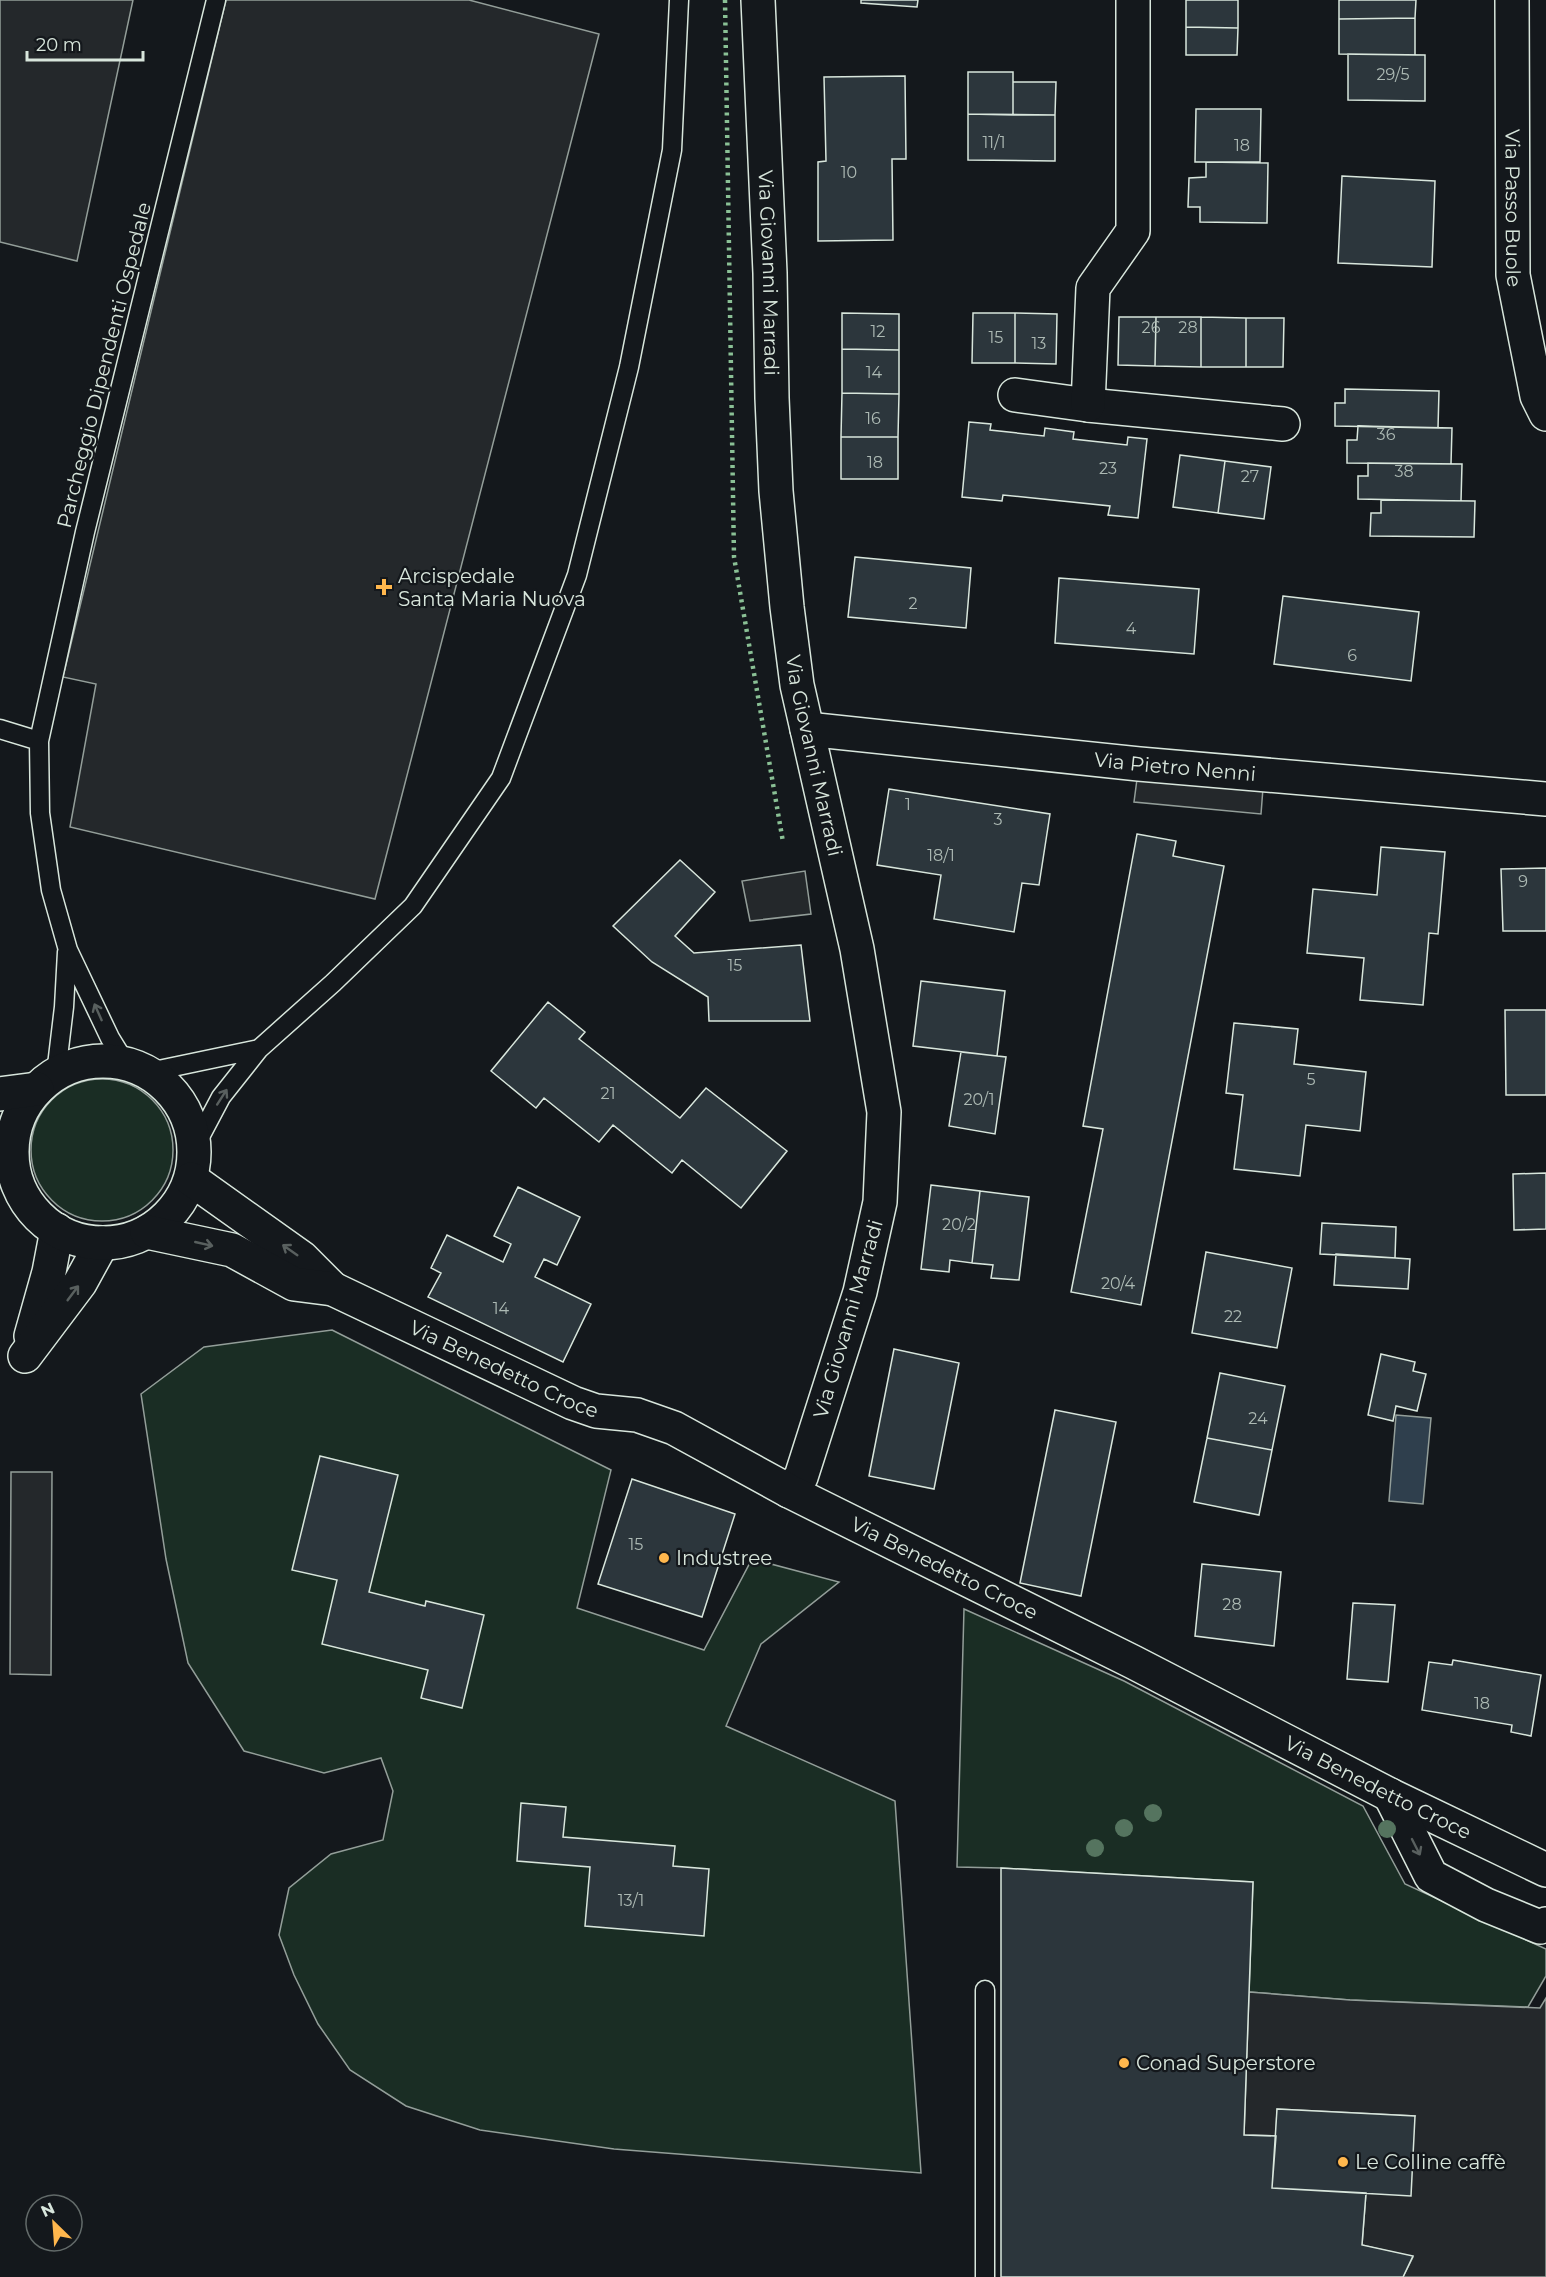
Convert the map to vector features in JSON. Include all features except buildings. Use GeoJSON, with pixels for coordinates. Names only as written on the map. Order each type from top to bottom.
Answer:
{"type":"FeatureCollection","features":[{"type":"Feature","properties":{"kind":"street","name":"Via Giovanni Marradi"},"geometry":{"type":"LineString","coordinates":[[758,0],[769,250],[771,398],[776,491],[787,607],[797,685],[857,949],[884,1112],[880,1202],[860,1292],[801,1477],[789,1491]]}},
{"type":"Feature","properties":{"kind":"street"},"geometry":{"type":"LineString","coordinates":[[1088,405],[1093,288],[1132,231],[1133,0]]}},
{"type":"Feature","properties":{"kind":"street","name":"Via Passo Buole"},"geometry":{"type":"LineString","coordinates":[[1512,0],[1514,275],[1537,396],[1546,414]]}},
{"type":"Feature","properties":{"kind":"street"},"geometry":{"type":"LineString","coordinates":[[1015,395],[1088,405],[1283,424]]}},
{"type":"Feature","properties":{"kind":"street","name":"Via Pietro Nenni"},"geometry":{"type":"LineString","coordinates":[[807,729],[1139,764],[1546,799]]}},
{"type":"Feature","properties":{"kind":"street"},"geometry":{"type":"LineString","coordinates":[[0,1094],[47,1081],[78,1064],[102,1061],[138,1068],[168,1088],[183,1107],[192,1130],[193,1163],[181,1200],[166,1218],[147,1232],[125,1240],[102,1243],[78,1240],[57,1230],[38,1216],[0,1167]]}},
{"type":"Feature","properties":{"kind":"street"},"geometry":{"type":"LineString","coordinates":[[24,1197],[15,1176],[12,1153],[15,1130],[23,1108],[47,1081]]}},
{"type":"Feature","properties":{"kind":"street","name":"Via Benedetto Croce"},"geometry":{"type":"LineString","coordinates":[[193,1163],[302,1258],[333,1289]]}},
{"type":"Feature","properties":{"kind":"street"},"geometry":{"type":"LineString","coordinates":[[57,1230],[49,1272],[25,1356],[80,1283],[102,1243]]}},
{"type":"Feature","properties":{"kind":"street","name":"Via Benedetto Croce"},"geometry":{"type":"LineString","coordinates":[[147,1232],[232,1250],[294,1284],[333,1289],[573,1403],[596,1412],[637,1415],[674,1428],[789,1491],[1133,1662],[1390,1795],[1546,1870]]}},
{"type":"Feature","properties":{"kind":"street"},"geometry":{"type":"LineString","coordinates":[[1390,1795],[1431,1876],[1486,1905],[1540,1927],[1546,1924]]}},
{"type":"Feature","properties":{"kind":"lane","name":"Parcheggio Dipendenti Ospedale"},"geometry":{"type":"LineString","coordinates":[[138,1068],[110,1038],[68,950],[51,890],[42,824],[39,741],[68,606],[216,0]]}},
{"type":"Feature","properties":{"kind":"lane"},"geometry":{"type":"LineString","coordinates":[[193,1163],[221,1097],[259,1049],[333,983],[413,906],[501,778],[577,575],[629,367],[672,150],[679,0]]}},
{"type":"Feature","properties":{"kind":"lane"},"geometry":{"type":"LineString","coordinates":[[0,729],[39,741]]}},
{"type":"Feature","properties":{"kind":"lane","name":"Parcheggio Dipendenti Ospedale"},"geometry":{"type":"LineString","coordinates":[[47,1081],[64,1006],[68,950]]}},
{"type":"Feature","properties":{"kind":"lane"},"geometry":{"type":"LineString","coordinates":[[138,1068],[259,1049]]}},
{"type":"Feature","properties":{"kind":"lane"},"geometry":{"type":"LineString","coordinates":[[985,1990],[985,2277]]}},
{"type":"Feature","properties":{"kind":"green space"},"geometry":{"type":"Polygon","coordinates":[[[102,1079],[129,1084],[152,1100],[168,1123],[173,1150],[168,1177],[152,1200],[129,1216],[102,1221],[75,1216],[52,1200],[36,1177],[31,1150],[36,1123],[52,1100],[75,1084],[102,1079]]]}},
{"type":"Feature","properties":{"kind":"green space"},"geometry":{"type":"Polygon","coordinates":[[[332,1330],[611,1470],[577,1608],[704,1650],[752,1559],[839,1582],[761,1644],[726,1726],[895,1801],[921,2173],[614,2149],[480,2130],[406,2106],[350,2070],[318,2024],[294,1975],[279,1935],[289,1888],[331,1854],[383,1840],[393,1791],[381,1758],[324,1773],[244,1751],[188,1663],[166,1559],[141,1394],[204,1347],[332,1330]]]}},
{"type":"Feature","properties":{"kind":"green space"},"geometry":{"type":"Polygon","coordinates":[[[964,1609],[1124,1681],[1363,1806],[1405,1884],[1546,1949],[1546,1976],[1528,2007],[1350,2000],[1249,1992],[1253,1882],[957,1867],[964,1609]]]}},
{"type":"Feature","properties":{"kind":"shaded area"},"geometry":{"type":"Polygon","coordinates":[[[0,0],[133,0],[77,261],[0,242],[0,0]]]}},
{"type":"Feature","properties":{"kind":"shaded area"},"geometry":{"type":"Polygon","coordinates":[[[226,0],[469,0],[599,34],[375,899],[70,827],[96,684],[63,677],[226,0]]]}},
{"type":"Feature","properties":{"kind":"shaded area"},"geometry":{"type":"Polygon","coordinates":[[[1139,764],[1264,775],[1261,814],[1134,802],[1139,764]]]}},
{"type":"Feature","properties":{"kind":"shaded area"},"geometry":{"type":"Polygon","coordinates":[[[805,871],[811,914],[750,921],[742,881],[805,871]]]}},
{"type":"Feature","properties":{"kind":"shaded area"},"geometry":{"type":"Polygon","coordinates":[[[11,1472],[52,1472],[51,1675],[10,1674],[11,1472]]]}},
{"type":"Feature","properties":{"kind":"shaded area"},"geometry":{"type":"Polygon","coordinates":[[[1249,1992],[1350,2000],[1540,2008],[1546,1998],[1546,2277],[1403,2277],[1413,2257],[1362,2245],[1366,2193],[1415,2116],[1277,2109],[1276,2136],[1244,2135],[1249,1992]]]}},
{"type":"Feature","properties":{"kind":"water"},"geometry":{"type":"Polygon","coordinates":[[[1396,1415],[1431,1418],[1423,1504],[1389,1501],[1396,1415]]]}},
{"type":"Feature","properties":{"kind":"hedge"},"geometry":{"type":"LineString","coordinates":[[725,0],[734,557],[783,842]]}},
{"type":"Feature","properties":{"kind":"place","name":"Arcispedale Santa Maria Nuova"},"geometry":{"type":"Point","coordinates":[384,587]}},
{"type":"Feature","properties":{"kind":"place","name":"Industree"},"geometry":{"type":"Point","coordinates":[664,1558]}},
{"type":"Feature","properties":{"kind":"place","name":"Conad Superstore"},"geometry":{"type":"Point","coordinates":[1124,2063]}},
{"type":"Feature","properties":{"kind":"place","name":"Le Colline caffè"},"geometry":{"type":"Point","coordinates":[1343,2162]}}]}
